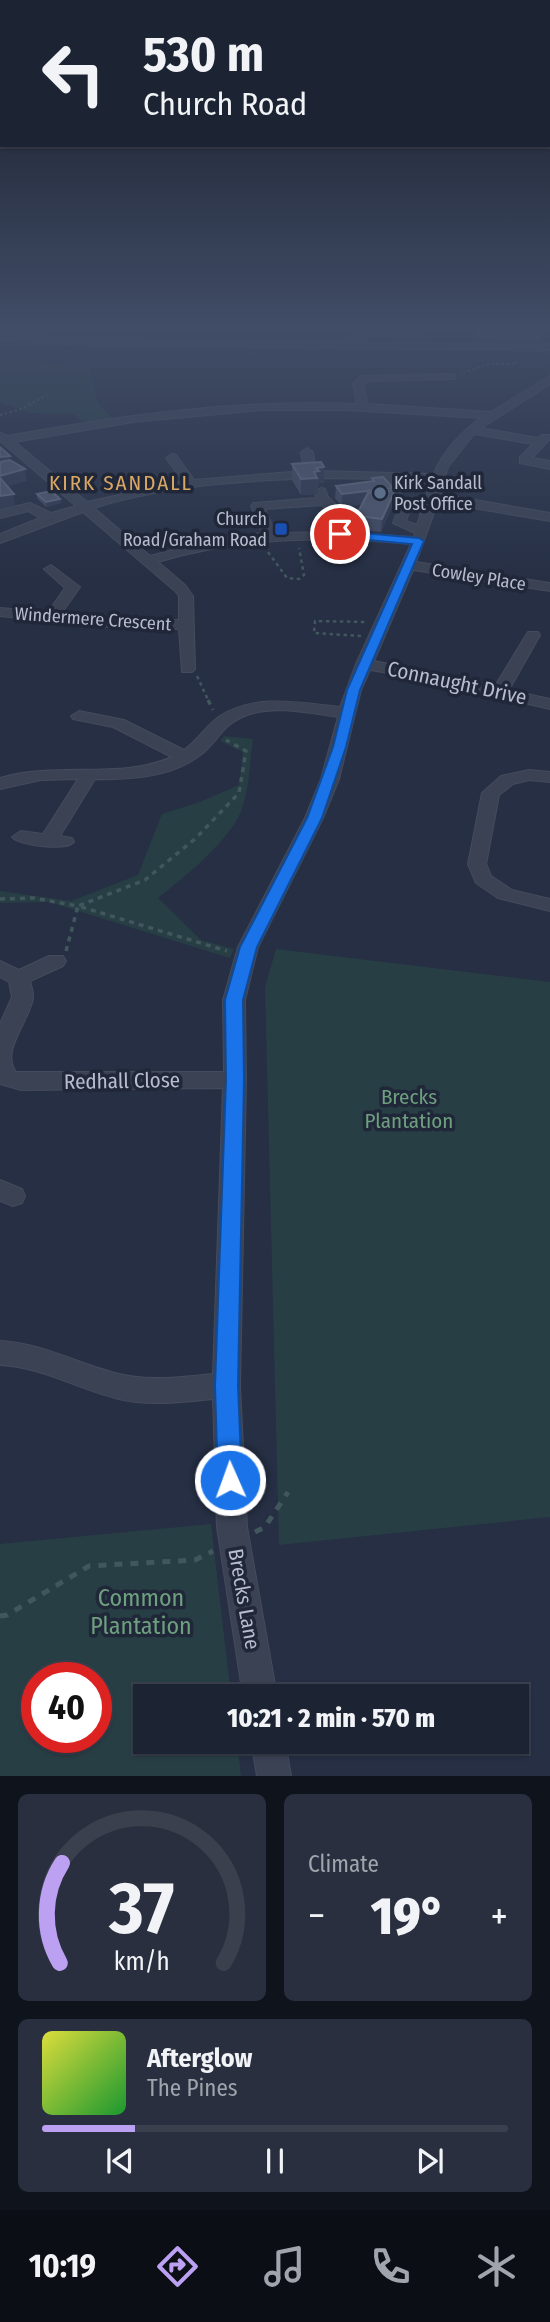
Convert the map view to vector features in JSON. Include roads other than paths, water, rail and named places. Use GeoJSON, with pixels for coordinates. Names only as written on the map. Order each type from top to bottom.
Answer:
{"type":"FeatureCollection","features":[{"type":"Feature","properties":{"kind":"street"},"geometry":{"type":"LineString","coordinates":[[4,438],[195,412]]}},
{"type":"Feature","properties":{"kind":"street"},"geometry":{"type":"LineString","coordinates":[[434,412],[494,416]]}},
{"type":"Feature","properties":{"kind":"street","name":"Brecks Lane"},"geometry":{"type":"LineString","coordinates":[[258,1684],[234,1542],[226,1386],[235,1080],[234,1000],[246,956],[314,818],[330,779],[353,690],[409,565],[437,478],[449,456],[471,430],[500,412]]}},
{"type":"Feature","properties":{"kind":"street"},"geometry":{"type":"LineString","coordinates":[[471,430],[539,442]]}},
{"type":"Feature","properties":{"kind":"street"},"geometry":{"type":"LineString","coordinates":[[550,435],[539,442],[524,460],[550,465]]}},
{"type":"Feature","properties":{"kind":"street"},"geometry":{"type":"LineString","coordinates":[[4,438],[180,588],[186,596],[187,668]]}},
{"type":"Feature","properties":{"kind":"street"},"geometry":{"type":"LineString","coordinates":[[0,456],[21,452]]}},
{"type":"Feature","properties":{"kind":"street"},"geometry":{"type":"LineString","coordinates":[[307,452],[310,473]]}},
{"type":"Feature","properties":{"kind":"street"},"geometry":{"type":"LineString","coordinates":[[172,458],[190,483]]}},
{"type":"Feature","properties":{"kind":"street"},"geometry":{"type":"LineString","coordinates":[[0,539],[84,505],[190,483],[310,473],[437,478]]}},
{"type":"Feature","properties":{"kind":"street"},"geometry":{"type":"LineString","coordinates":[[343,520],[321,494],[322,490],[347,473]]}},
{"type":"Feature","properties":{"kind":"street"},"geometry":{"type":"LineString","coordinates":[[395,475],[390,487],[405,507],[398,523],[420,536]]}},
{"type":"Feature","properties":{"kind":"street"},"geometry":{"type":"LineString","coordinates":[[433,497],[550,517]]}},
{"type":"Feature","properties":{"kind":"street"},"geometry":{"type":"LineString","coordinates":[[265,538],[257,506],[326,501]]}},
{"type":"Feature","properties":{"kind":"street"},"geometry":{"type":"LineString","coordinates":[[0,514],[30,508],[50,518]]}},
{"type":"Feature","properties":{"kind":"street"},"geometry":{"type":"LineString","coordinates":[[0,519],[26,528]]}},
{"type":"Feature","properties":{"kind":"street"},"geometry":{"type":"LineString","coordinates":[[148,561],[209,544],[265,538],[340,534],[420,536]]}},
{"type":"Feature","properties":{"kind":"street","name":"Cowley Place"},"geometry":{"type":"LineString","coordinates":[[409,565],[550,591]]}},
{"type":"Feature","properties":{"kind":"street"},"geometry":{"type":"LineString","coordinates":[[51,569],[73,587],[52,618]]}},
{"type":"Feature","properties":{"kind":"street","name":"Windermere Crescent"},"geometry":{"type":"LineString","coordinates":[[0,612],[109,624],[187,625]]}},
{"type":"Feature","properties":{"kind":"street"},"geometry":{"type":"LineString","coordinates":[[500,692],[533,635]]}},
{"type":"Feature","properties":{"kind":"street","name":"Connaught Drive"},"geometry":{"type":"LineString","coordinates":[[364,664],[414,672],[550,704]]}},
{"type":"Feature","properties":{"kind":"street"},"geometry":{"type":"LineString","coordinates":[[0,784],[45,773],[141,771],[160,767],[185,757],[198,748],[220,724],[243,711],[274,706],[348,713]]}},
{"type":"Feature","properties":{"kind":"street"},"geometry":{"type":"LineString","coordinates":[[79,716],[118,723],[185,757]]}},
{"type":"Feature","properties":{"kind":"street"},"geometry":{"type":"LineString","coordinates":[[21,836],[56,841],[90,773]]}},
{"type":"Feature","properties":{"kind":"street"},"geometry":{"type":"LineString","coordinates":[[550,777],[518,777],[507,780],[495,789],[489,799],[477,864],[484,878],[505,894],[550,905]]}},
{"type":"Feature","properties":{"kind":"street"},"geometry":{"type":"LineString","coordinates":[[0,968],[19,978],[56,961]]}},
{"type":"Feature","properties":{"kind":"street","name":"Redhall Close"},"geometry":{"type":"LineString","coordinates":[[19,978],[23,997],[2,1044],[2,1073],[235,1080]]}},
{"type":"Feature","properties":{"kind":"street"},"geometry":{"type":"LineString","coordinates":[[0,1353],[44,1362],[132,1390],[226,1386]]}},
{"type":"Feature","properties":{"kind":"street"},"geometry":{"type":"LineString","coordinates":[[270,1754],[274,1776]]}},
{"type":"Feature","properties":{"kind":"place","name":"Kirk Sandall Post Office"},"geometry":{"type":"Point","coordinates":[380,493]}},
{"type":"Feature","properties":{"kind":"place","name":"Church Road/Graham Road"},"geometry":{"type":"Point","coordinates":[281,529]}},
{"type":"Feature","properties":{"kind":"district","name":"KIRK SANDALL"},"geometry":{"type":"Point","coordinates":[121,483]}},
{"type":"Feature","properties":{"kind":"park label","name":"Brecks Plantation"},"geometry":{"type":"Point","coordinates":[409,1109]}},
{"type":"Feature","properties":{"kind":"park label","name":"Common Plantation"},"geometry":{"type":"Point","coordinates":[141,1612]}}]}
